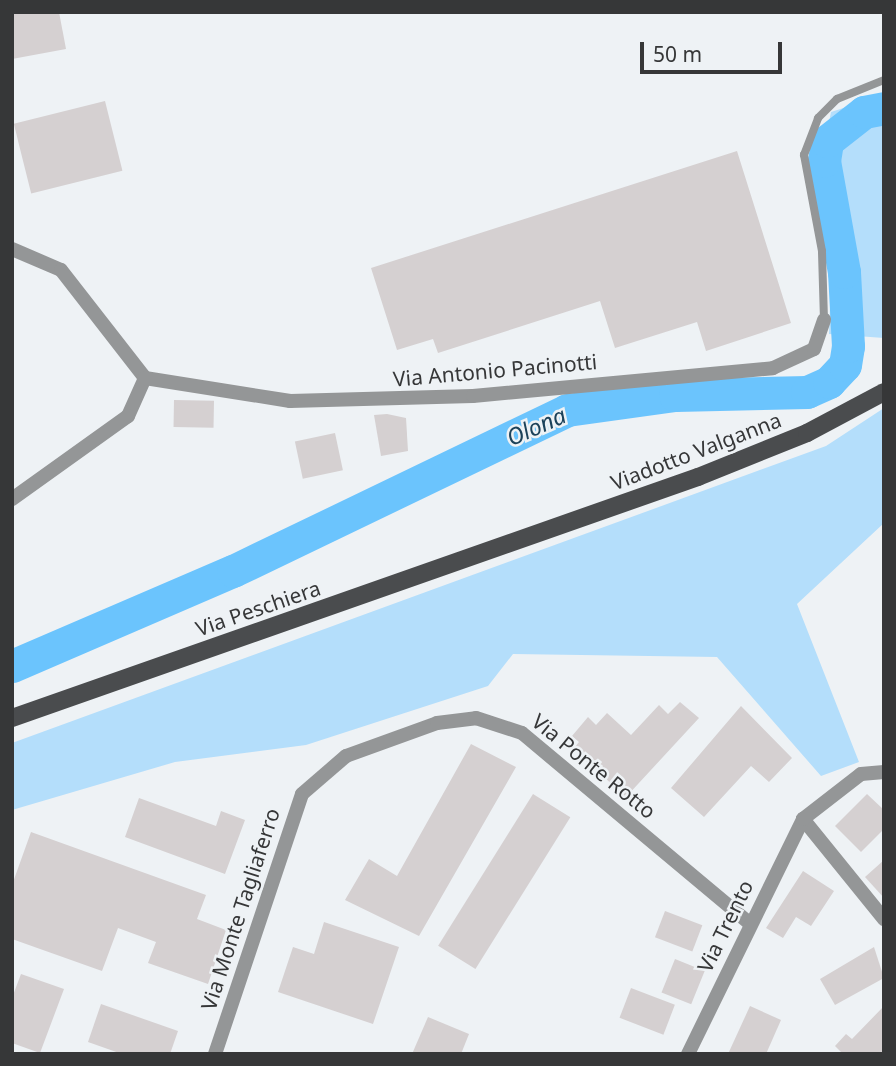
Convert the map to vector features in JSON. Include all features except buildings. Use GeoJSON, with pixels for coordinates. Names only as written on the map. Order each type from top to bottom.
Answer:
{"type":"FeatureCollection","features":[{"type":"Feature","properties":{"kind":"main road","name":"Viadotto Valganna"},"geometry":{"type":"LineString","coordinates":[[519,540],[757,454],[884,392]]}},
{"type":"Feature","properties":{"kind":"main road","name":"Via Peschiera"},"geometry":{"type":"LineString","coordinates":[[12,718],[519,540]]}},
{"type":"Feature","properties":{"kind":"street"},"geometry":{"type":"LineString","coordinates":[[12,249],[61,270],[145,378],[128,416],[12,499]]}},
{"type":"Feature","properties":{"kind":"street","name":"Via Antonio Pacinotti"},"geometry":{"type":"LineString","coordinates":[[145,378],[290,401],[473,396],[773,368],[814,349],[824,320]]}},
{"type":"Feature","properties":{"kind":"street","name":"Via Ponte Rotto"},"geometry":{"type":"LineString","coordinates":[[345,756],[452,719],[513,727],[749,923]]}},
{"type":"Feature","properties":{"kind":"street","name":"Via Monte Tagliaferro"},"geometry":{"type":"LineString","coordinates":[[215,1054],[293,813],[312,781],[345,756]]}},
{"type":"Feature","properties":{"kind":"street"},"geometry":{"type":"LineString","coordinates":[[884,772],[861,774],[803,819],[884,919]]}},
{"type":"Feature","properties":{"kind":"street","name":"Via Trento"},"geometry":{"type":"LineString","coordinates":[[688,1054],[749,923],[803,819]]}},
{"type":"Feature","properties":{"kind":"lane"},"geometry":{"type":"LineString","coordinates":[[824,320],[822,251],[804,155],[818,118],[837,99],[884,79]]}},
{"type":"Feature","properties":{"kind":"shaded area"},"geometry":{"type":"Polygon","coordinates":[[[884,95],[884,338],[829,334],[831,282],[817,183],[831,112],[884,95]]]}},
{"type":"Feature","properties":{"kind":"shaded area"},"geometry":{"type":"Polygon","coordinates":[[[884,408],[884,523],[797,604],[859,762],[821,776],[717,657],[513,654],[488,686],[306,745],[175,762],[12,810],[12,743],[826,446],[884,408]]]}},
{"type":"Feature","properties":{"kind":"waterway","name":"Olona"},"geometry":{"type":"LineString","coordinates":[[12,666],[233,571],[567,410],[675,395],[807,392],[829,382],[845,365],[848,346],[844,272],[824,161],[827,141],[864,112],[884,108]]}}]}
